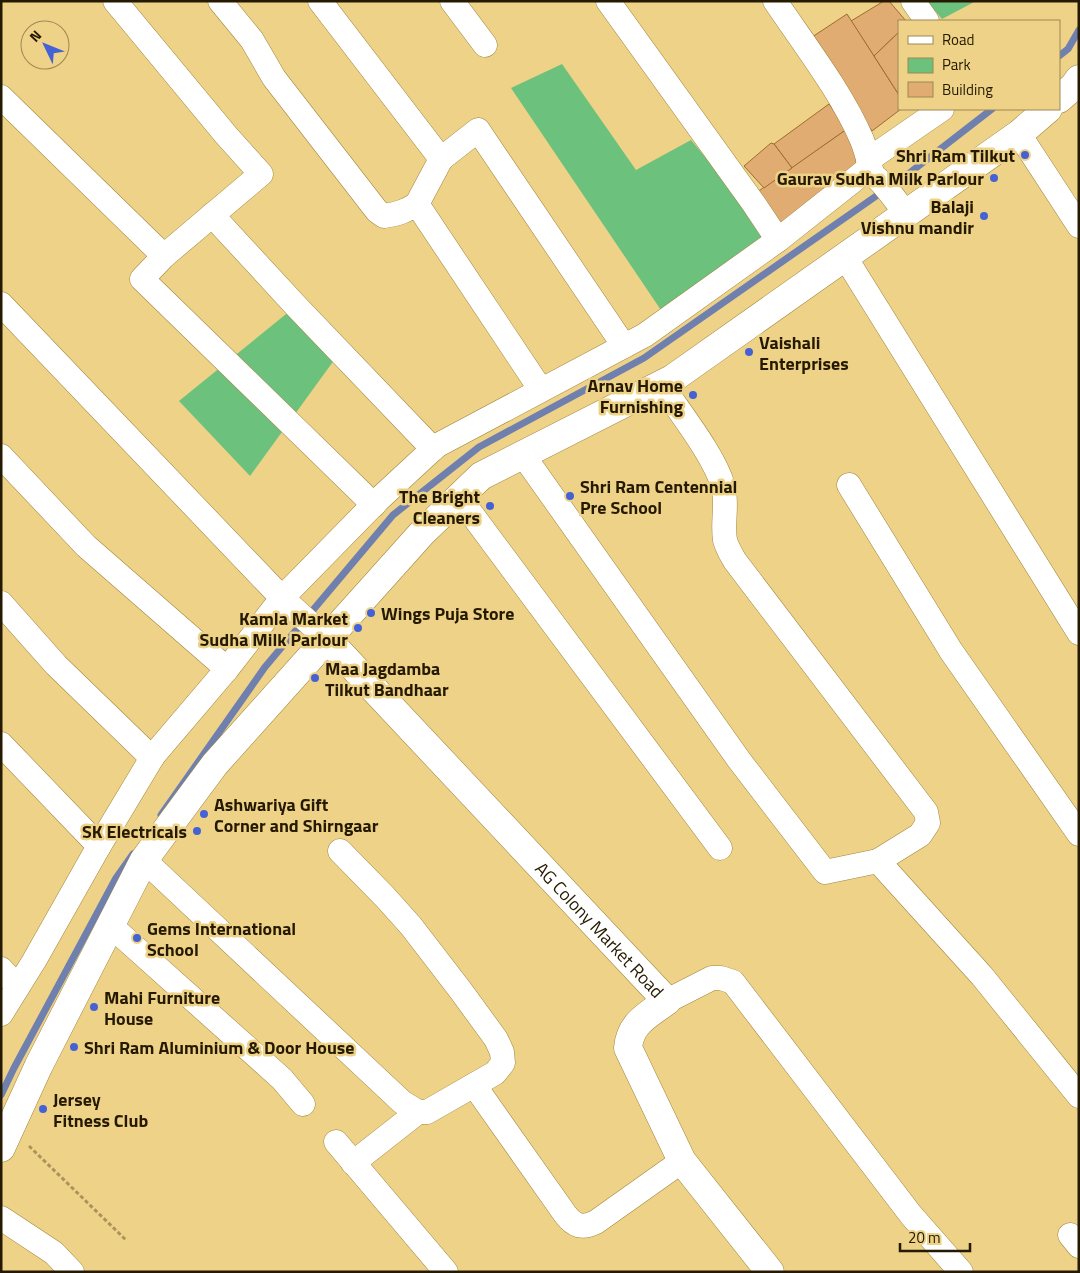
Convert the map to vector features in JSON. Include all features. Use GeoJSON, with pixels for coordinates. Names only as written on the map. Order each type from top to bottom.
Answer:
{"type":"FeatureCollection","features":[{"type":"Feature","properties":{"kind":"street"},"geometry":{"type":"LineString","coordinates":[[115,1],[226,135],[261,174],[164,256],[142,279],[374,505]]}},
{"type":"Feature","properties":{"kind":"street"},"geometry":{"type":"LineString","coordinates":[[220,1],[252,40],[274,78],[377,211],[384,216],[404,213],[416,204],[441,158],[478,130],[624,346]]}},
{"type":"Feature","properties":{"kind":"street"},"geometry":{"type":"LineString","coordinates":[[320,1],[441,158]]}},
{"type":"Feature","properties":{"kind":"street"},"geometry":{"type":"LineString","coordinates":[[452,1],[484,45]]}},
{"type":"Feature","properties":{"kind":"street"},"geometry":{"type":"LineString","coordinates":[[608,1],[778,240]]}},
{"type":"Feature","properties":{"kind":"street"},"geometry":{"type":"LineString","coordinates":[[775,1],[841,100],[863,142],[872,170],[899,206]]}},
{"type":"Feature","properties":{"kind":"street"},"geometry":{"type":"LineString","coordinates":[[913,1],[925,20]]}},
{"type":"Feature","properties":{"kind":"street"},"geometry":{"type":"LineString","coordinates":[[1060,98],[1079,79]]}},
{"type":"Feature","properties":{"kind":"street"},"geometry":{"type":"LineString","coordinates":[[1,97],[164,256]]}},
{"type":"Feature","properties":{"kind":"street"},"geometry":{"type":"LineString","coordinates":[[1,1014],[9,977],[34,961],[99,846],[152,758],[227,669],[374,505],[438,445],[645,335],[778,240],[858,175],[872,170],[941,110]]}},
{"type":"Feature","properties":{"kind":"street"},"geometry":{"type":"LineString","coordinates":[[6,1138],[39,1065],[144,860],[215,764],[321,634],[422,533],[481,476],[672,379],[845,257],[899,206],[1020,134],[1047,110]]}},
{"type":"Feature","properties":{"kind":"street"},"geometry":{"type":"LineString","coordinates":[[1020,134],[1079,226]]}},
{"type":"Feature","properties":{"kind":"street"},"geometry":{"type":"LineString","coordinates":[[416,204],[542,390]]}},
{"type":"Feature","properties":{"kind":"street"},"geometry":{"type":"LineString","coordinates":[[212,215],[433,449]]}},
{"type":"Feature","properties":{"kind":"street"},"geometry":{"type":"LineString","coordinates":[[845,257],[1079,633]]}},
{"type":"Feature","properties":{"kind":"street"},"geometry":{"type":"LineString","coordinates":[[1,304],[321,634]]}},
{"type":"Feature","properties":{"kind":"street"},"geometry":{"type":"LineString","coordinates":[[523,455],[739,760],[825,872],[878,861],[924,831],[928,823],[926,812],[735,561],[725,540],[725,500],[723,486],[717,471],[661,384]]}},
{"type":"Feature","properties":{"kind":"street"},"geometry":{"type":"LineString","coordinates":[[1,456],[86,546],[227,669]]}},
{"type":"Feature","properties":{"kind":"street"},"geometry":{"type":"LineString","coordinates":[[850,485],[950,651],[1079,834]]}},
{"type":"Feature","properties":{"kind":"street"},"geometry":{"type":"LineString","coordinates":[[459,497],[720,848]]}},
{"type":"Feature","properties":{"kind":"street"},"geometry":{"type":"LineString","coordinates":[[1,603],[56,665],[152,758]]}},
{"type":"Feature","properties":{"kind":"street","name":"AG Colony Market Road"},"geometry":{"type":"LineString","coordinates":[[321,634],[666,1001],[635,1025],[628,1037],[628,1048],[682,1161],[770,1272]]}},
{"type":"Feature","properties":{"kind":"street"},"geometry":{"type":"LineString","coordinates":[[1,744],[99,846]]}},
{"type":"Feature","properties":{"kind":"street"},"geometry":{"type":"LineString","coordinates":[[144,860],[395,1095],[418,1112],[427,1112],[495,1073],[503,1063],[502,1052],[496,1039],[461,990],[411,926],[340,851]]}},
{"type":"Feature","properties":{"kind":"street"},"geometry":{"type":"LineString","coordinates":[[878,861],[982,976],[1079,1096]]}},
{"type":"Feature","properties":{"kind":"street"},"geometry":{"type":"LineString","coordinates":[[110,925],[282,1079],[303,1104]]}},
{"type":"Feature","properties":{"kind":"street"},"geometry":{"type":"LineString","coordinates":[[666,1001],[712,978],[721,978],[733,982],[911,1215],[961,1272]]}},
{"type":"Feature","properties":{"kind":"street"},"geometry":{"type":"LineString","coordinates":[[474,1085],[565,1214],[579,1226],[584,1227],[596,1222],[682,1161]]}},
{"type":"Feature","properties":{"kind":"street"},"geometry":{"type":"LineString","coordinates":[[353,1163],[418,1112]]}},
{"type":"Feature","properties":{"kind":"street"},"geometry":{"type":"LineString","coordinates":[[336,1142],[446,1272]]}},
{"type":"Feature","properties":{"kind":"street"},"geometry":{"type":"LineString","coordinates":[[1,1218],[54,1253],[72,1272]]}},
{"type":"Feature","properties":{"kind":"path"},"geometry":{"type":"LineString","coordinates":[[6,1138],[126,1240]]}},
{"type":"Feature","properties":{"kind":"green space"},"geometry":{"type":"Polygon","coordinates":[[[927,1],[976,1],[942,19],[927,1]]]}},
{"type":"Feature","properties":{"kind":"green space"},"geometry":{"type":"Polygon","coordinates":[[[562,64],[636,170],[691,140],[768,236],[667,319],[511,88],[562,64]]]}},
{"type":"Feature","properties":{"kind":"green space"},"geometry":{"type":"Polygon","coordinates":[[[296,306],[340,352],[250,476],[179,401],[296,306]]]}},
{"type":"Feature","properties":{"kind":"building"},"geometry":{"type":"Polygon","coordinates":[[[884,1],[889,1],[905,20],[898,20],[898,33],[874,56],[851,21],[884,1]]]}},
{"type":"Feature","properties":{"kind":"building"},"geometry":{"type":"Polygon","coordinates":[[[847,14],[898,93],[898,110],[900,110],[872,131],[806,41],[847,14]]]}},
{"type":"Feature","properties":{"kind":"building"},"geometry":{"type":"Polygon","coordinates":[[[898,33],[898,93],[874,56],[898,33]]]}},
{"type":"Feature","properties":{"kind":"building"},"geometry":{"type":"Polygon","coordinates":[[[829,104],[847,129],[792,168],[774,144],[829,104]]]}},
{"type":"Feature","properties":{"kind":"building"},"geometry":{"type":"Polygon","coordinates":[[[847,129],[868,162],[776,227],[753,195],[847,129]]]}},
{"type":"Feature","properties":{"kind":"building"},"geometry":{"type":"Polygon","coordinates":[[[771,143],[774,144],[792,168],[764,188],[744,166],[771,143]]]}},
{"type":"Feature","properties":{"kind":"waterway"},"geometry":{"type":"LineString","coordinates":[[1060,55],[1068,49],[1079,30]]}},
{"type":"Feature","properties":{"kind":"waterway"},"geometry":{"type":"LineString","coordinates":[[161,815],[265,667],[393,515],[479,447],[644,358],[912,171],[991,110]]}},
{"type":"Feature","properties":{"kind":"waterway"},"geometry":{"type":"LineString","coordinates":[[1,1095],[116,878],[133,854]]}},
{"type":"Feature","properties":{"kind":"place","name":"Shri Ram Tilkut"},"geometry":{"type":"Point","coordinates":[1025,155]}},
{"type":"Feature","properties":{"kind":"place","name":"Gaurav Sudha Milk Parlour"},"geometry":{"type":"Point","coordinates":[994,178]}},
{"type":"Feature","properties":{"kind":"place","name":"Balaji Vishnu mandir"},"geometry":{"type":"Point","coordinates":[984,216]}},
{"type":"Feature","properties":{"kind":"place","name":"Vaishali Enterprises"},"geometry":{"type":"Point","coordinates":[749,352]}},
{"type":"Feature","properties":{"kind":"place","name":"Arnav Home Furnishing"},"geometry":{"type":"Point","coordinates":[693,395]}},
{"type":"Feature","properties":{"kind":"place","name":"Shri Ram Centennial Pre School"},"geometry":{"type":"Point","coordinates":[570,496]}},
{"type":"Feature","properties":{"kind":"place","name":"The Bright Cleaners"},"geometry":{"type":"Point","coordinates":[490,506]}},
{"type":"Feature","properties":{"kind":"place","name":"Wings Puja Store"},"geometry":{"type":"Point","coordinates":[371,613]}},
{"type":"Feature","properties":{"kind":"place","name":"Kamla Market Sudha Milk Parlour"},"geometry":{"type":"Point","coordinates":[358,628]}},
{"type":"Feature","properties":{"kind":"place","name":"Maa Jagdamba Tilkut Bandhaar"},"geometry":{"type":"Point","coordinates":[315,678]}},
{"type":"Feature","properties":{"kind":"place","name":"Ashwariya Gift Corner and Shirngaar"},"geometry":{"type":"Point","coordinates":[204,814]}},
{"type":"Feature","properties":{"kind":"place","name":"SK Electricals"},"geometry":{"type":"Point","coordinates":[197,831]}},
{"type":"Feature","properties":{"kind":"place","name":"Gems International School"},"geometry":{"type":"Point","coordinates":[137,938]}},
{"type":"Feature","properties":{"kind":"place","name":"Mahi Furniture House"},"geometry":{"type":"Point","coordinates":[94,1007]}},
{"type":"Feature","properties":{"kind":"place","name":"Shri Ram Aluminium & Door House"},"geometry":{"type":"Point","coordinates":[74,1047]}},
{"type":"Feature","properties":{"kind":"place","name":"Jersey Fitness Club"},"geometry":{"type":"Point","coordinates":[43,1109]}}]}
